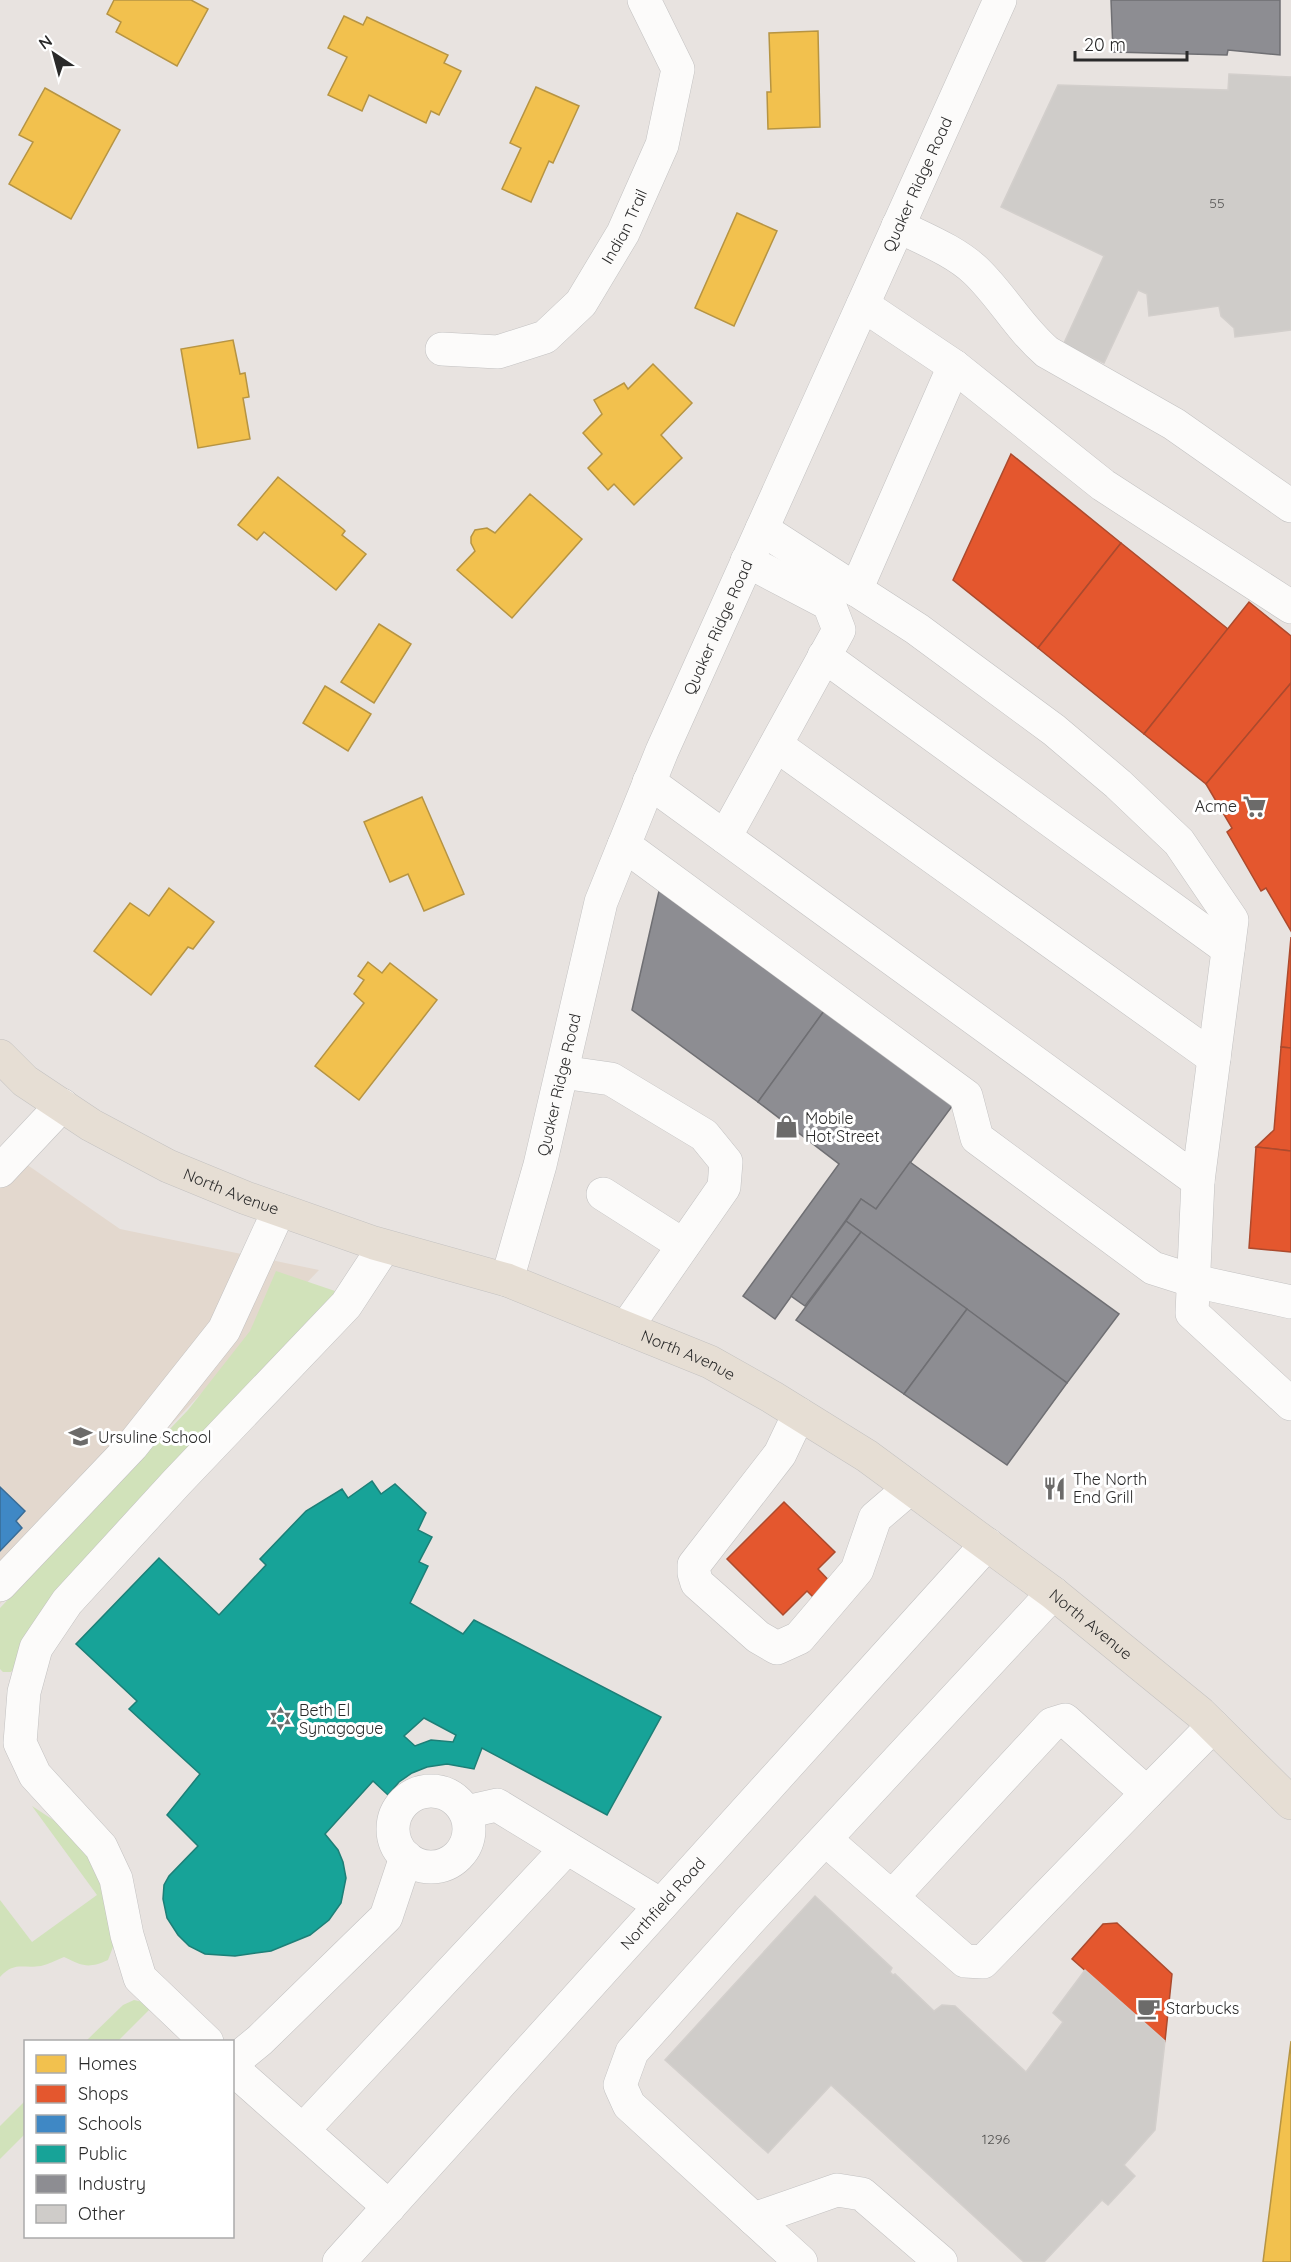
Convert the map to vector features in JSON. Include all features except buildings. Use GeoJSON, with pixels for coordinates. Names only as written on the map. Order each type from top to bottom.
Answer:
{"type":"FeatureCollection","features":[{"type":"Feature","properties":{"kind":"main road","name":"North Avenue"},"geometry":{"type":"LineString","coordinates":[[0,1056],[25,1081],[91,1125],[168,1166],[279,1210],[384,1246],[507,1280],[710,1362],[867,1456],[1053,1593],[1200,1713],[1291,1803]]}},
{"type":"Feature","properties":{"kind":"street","name":"Indian Trail"},"geometry":{"type":"LineString","coordinates":[[442,349],[498,351],[545,337],[581,303],[623,233],[662,145],[678,69],[644,0]]}},
{"type":"Feature","properties":{"kind":"street","name":"Quaker Ridge Road"},"geometry":{"type":"LineString","coordinates":[[507,1280],[540,1165],[601,902],[649,782],[1000,0]]}},
{"type":"Feature","properties":{"kind":"street"},"geometry":{"type":"LineString","coordinates":[[898,226],[952,254],[974,269],[997,293],[1032,338],[1047,352],[1174,424],[1291,506]]}},
{"type":"Feature","properties":{"kind":"street"},"geometry":{"type":"LineString","coordinates":[[863,305],[954,366],[1103,485],[1291,607]]}},
{"type":"Feature","properties":{"kind":"street"},"geometry":{"type":"LineString","coordinates":[[856,590],[954,366]]}},
{"type":"Feature","properties":{"kind":"street"},"geometry":{"type":"LineString","coordinates":[[762,529],[917,629],[1054,730],[1118,784],[1179,842],[1232,920],[1198,1180],[1192,1313],[1291,1404]]}},
{"type":"Feature","properties":{"kind":"street"},"geometry":{"type":"LineString","coordinates":[[725,837],[839,630],[828,604],[747,561]]}},
{"type":"Feature","properties":{"kind":"street"},"geometry":{"type":"LineString","coordinates":[[824,656],[1228,950]]}},
{"type":"Feature","properties":{"kind":"street"},"geometry":{"type":"LineString","coordinates":[[776,745],[1214,1058]]}},
{"type":"Feature","properties":{"kind":"street"},"geometry":{"type":"LineString","coordinates":[[649,782],[1198,1180]]}},
{"type":"Feature","properties":{"kind":"street"},"geometry":{"type":"LineString","coordinates":[[624,845],[966,1096],[976,1138],[1153,1268],[1194,1281],[1291,1302]]}},
{"type":"Feature","properties":{"kind":"street"},"geometry":{"type":"LineString","coordinates":[[562,1072],[611,1079],[704,1135],[726,1162],[724,1187],[626,1328]]}},
{"type":"Feature","properties":{"kind":"street"},"geometry":{"type":"LineString","coordinates":[[0,1171],[62,1105]]}},
{"type":"Feature","properties":{"kind":"street"},"geometry":{"type":"LineString","coordinates":[[603,1194],[683,1245]]}},
{"type":"Feature","properties":{"kind":"street"},"geometry":{"type":"LineString","coordinates":[[0,1585],[132,1446],[224,1330],[279,1210]]}},
{"type":"Feature","properties":{"kind":"street"},"geometry":{"type":"LineString","coordinates":[[205,2040],[140,1978],[127,1935],[116,1879],[101,1847],[35,1775],[20,1743],[24,1692],[36,1648],[67,1602],[185,1473],[346,1305],[384,1246]]}},
{"type":"Feature","properties":{"kind":"street"},"geometry":{"type":"LineString","coordinates":[[799,1414],[780,1454],[694,1564],[697,1583],[758,1637],[777,1648],[799,1638],[857,1570],[876,1518],[910,1488]]}},
{"type":"Feature","properties":{"kind":"street","name":"Northfield Road"},"geometry":{"type":"LineString","coordinates":[[339,2262],[987,1544]]}},
{"type":"Feature","properties":{"kind":"street"},"geometry":{"type":"LineString","coordinates":[[801,2262],[629,2105],[620,2085],[632,2052],[1053,1593]]}},
{"type":"Feature","properties":{"kind":"street"},"geometry":{"type":"LineString","coordinates":[[893,1896],[1052,1724],[1065,1720],[1147,1793]]}},
{"type":"Feature","properties":{"kind":"street"},"geometry":{"type":"LineString","coordinates":[[826,1840],[965,1961],[983,1962],[1213,1726]]}},
{"type":"Feature","properties":{"kind":"street"},"geometry":{"type":"LineString","coordinates":[[436,1791],[459,1802],[470,1823],[465,1847],[457,1857],[447,1864],[435,1867],[423,1866],[406,1857],[395,1842],[393,1829],[395,1817],[402,1805],[411,1797],[423,1792],[436,1791]]}},
{"type":"Feature","properties":{"kind":"street"},"geometry":{"type":"LineString","coordinates":[[466,1812],[497,1805],[661,1905]]}},
{"type":"Feature","properties":{"kind":"street"},"geometry":{"type":"LineString","coordinates":[[303,2130],[567,1848]]}},
{"type":"Feature","properties":{"kind":"street"},"geometry":{"type":"LineString","coordinates":[[234,2064],[386,1917],[406,1857]]}},
{"type":"Feature","properties":{"kind":"street"},"geometry":{"type":"LineString","coordinates":[[234,2068],[389,2207]]}},
{"type":"Feature","properties":{"kind":"street"},"geometry":{"type":"LineString","coordinates":[[754,2219],[837,2190],[862,2194],[941,2262]]}},
{"type":"Feature","properties":{"kind":"shaded area","name":"Ursuline School"},"geometry":{"type":"Polygon","coordinates":[[[0,1146],[120,1229],[319,1270],[0,1604],[0,1146]]]}},
{"type":"Feature","properties":{"kind":"green space"},"geometry":{"type":"Polygon","coordinates":[[[276,1271],[335,1291],[328,1306],[11,1672],[3,1672],[0,1669],[0,1608],[188,1410],[250,1331],[276,1271]]]}},
{"type":"Feature","properties":{"kind":"green space"},"geometry":{"type":"Polygon","coordinates":[[[32,1806],[67,1829],[92,1861],[113,1905],[116,1939],[108,1960],[95,1965],[76,1963],[64,1957],[41,1966],[15,1967],[0,1977],[0,1900],[32,1942],[97,1895],[32,1806]]]}},
{"type":"Feature","properties":{"kind":"green space"},"geometry":{"type":"Polygon","coordinates":[[[134,2000],[143,2002],[150,2009],[119,2040],[87,2040],[123,2005],[134,2000]]]}},
{"type":"Feature","properties":{"kind":"green space"},"geometry":{"type":"Polygon","coordinates":[[[24,2102],[24,2135],[0,2159],[0,2126],[24,2102]]]}},
{"type":"Feature","properties":{"kind":"place","name":"Acme"},"geometry":{"type":"Point","coordinates":[1255,806]}},
{"type":"Feature","properties":{"kind":"place","name":"Mobile Hot Street"},"geometry":{"type":"Point","coordinates":[787,1127]}},
{"type":"Feature","properties":{"kind":"place","name":"Ursuline School"},"geometry":{"type":"Point","coordinates":[80,1437]}},
{"type":"Feature","properties":{"kind":"place","name":"The North End Grill"},"geometry":{"type":"Point","coordinates":[1055,1488]}},
{"type":"Feature","properties":{"kind":"place","name":"Beth El Synagogue"},"geometry":{"type":"Point","coordinates":[281,1719]}},
{"type":"Feature","properties":{"kind":"place","name":"Starbucks"},"geometry":{"type":"Point","coordinates":[1148,2008]}}]}
